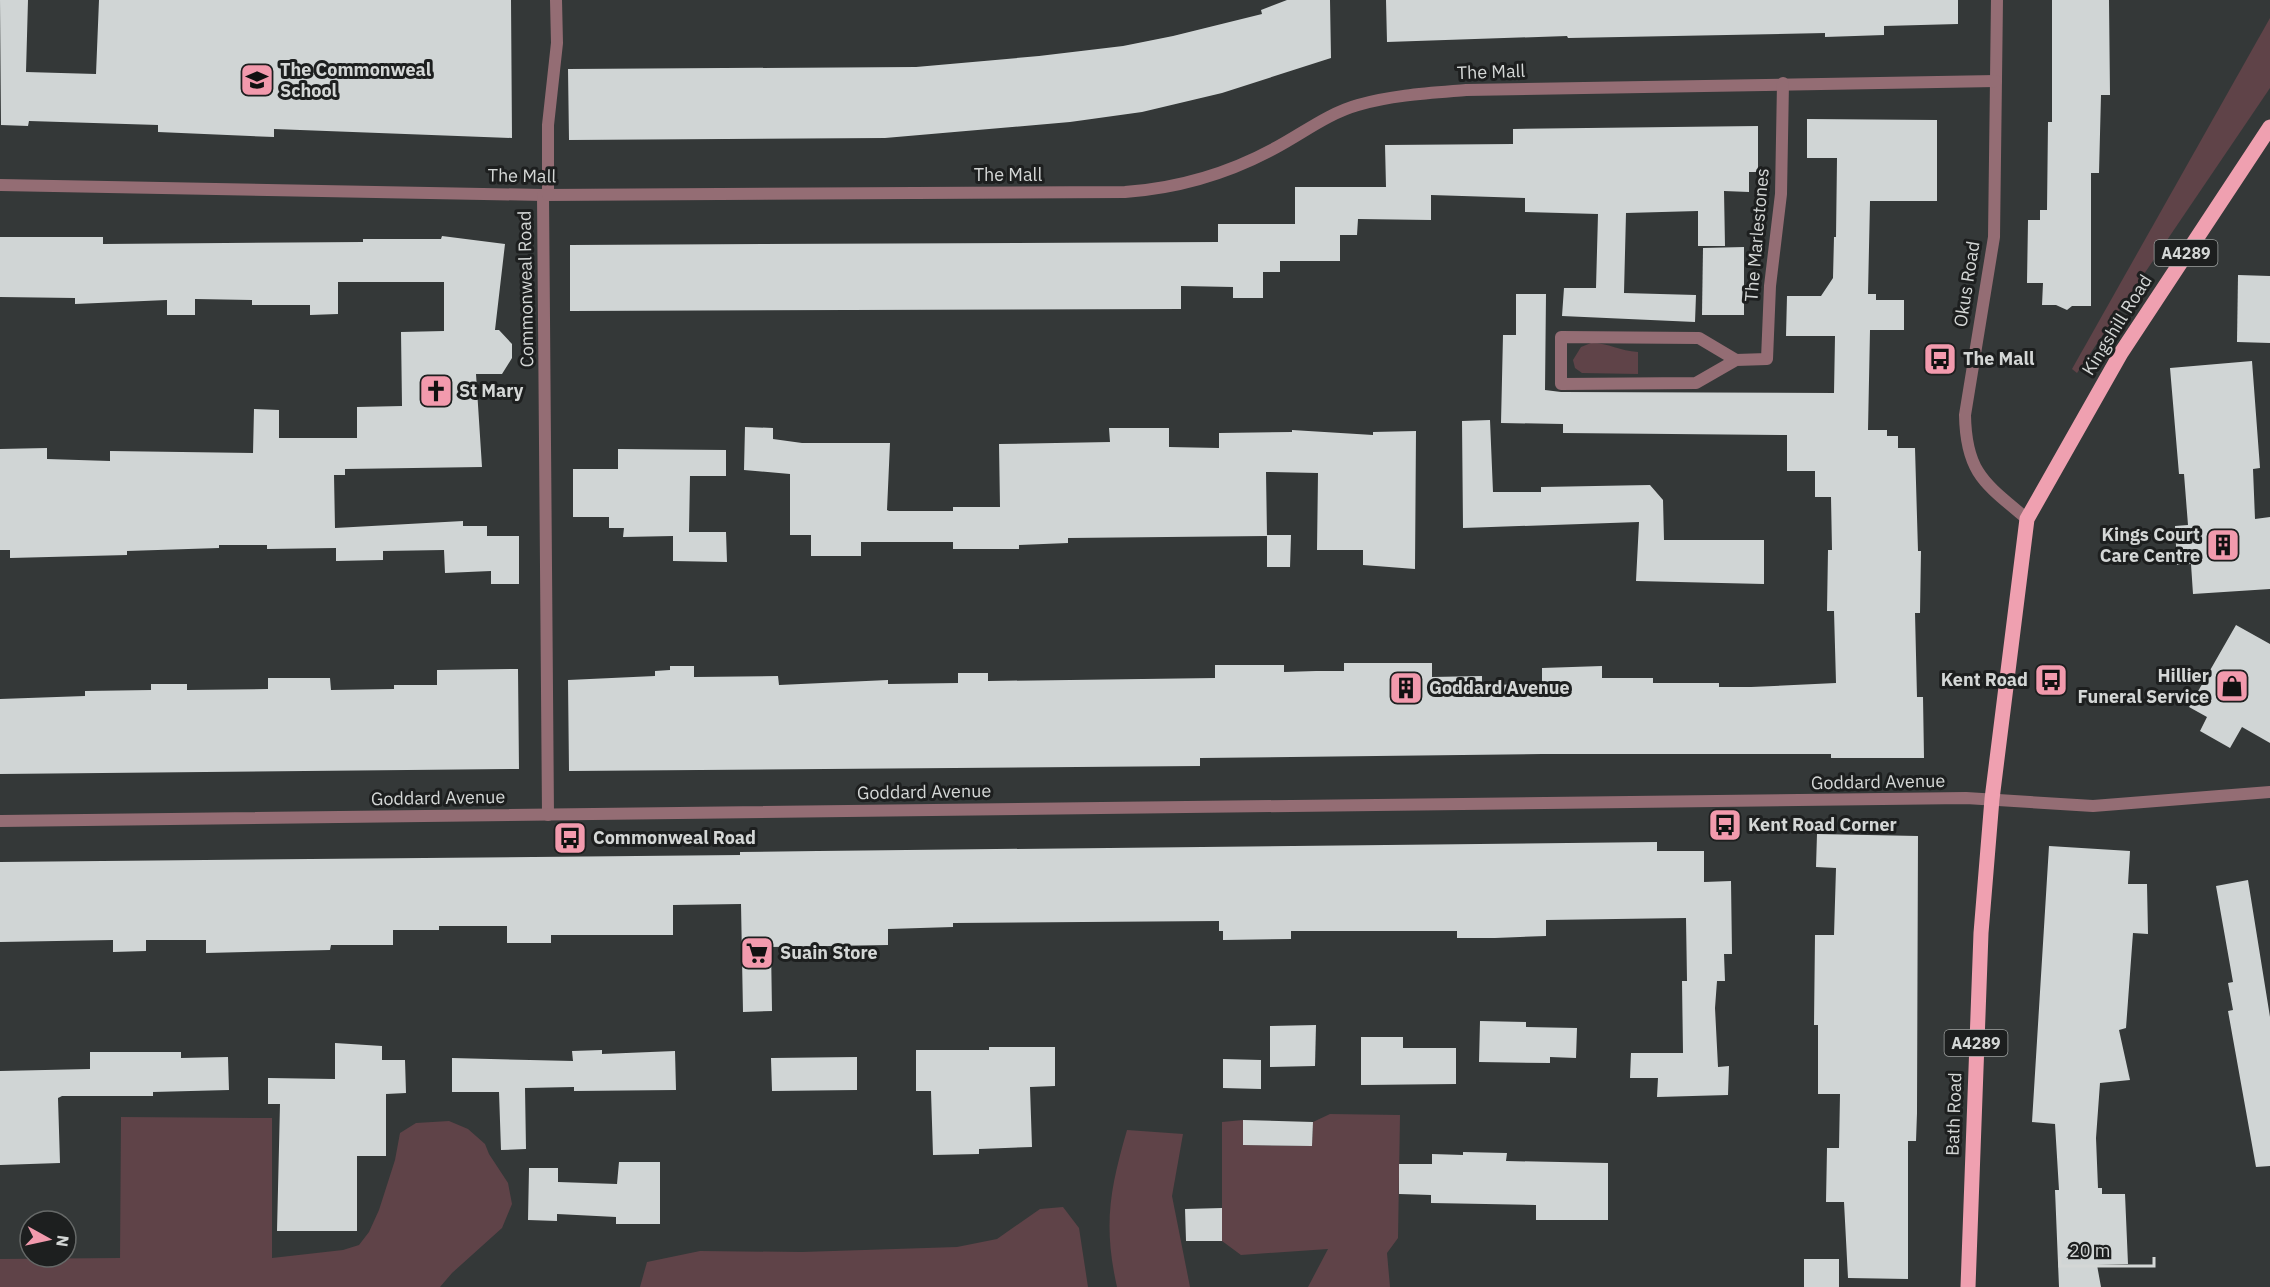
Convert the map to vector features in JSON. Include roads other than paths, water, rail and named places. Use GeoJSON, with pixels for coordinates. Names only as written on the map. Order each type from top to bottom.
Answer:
{"type":"FeatureCollection","features":[{"type":"Feature","properties":{"kind":"main road","name":"Kingshill Road"},"geometry":{"type":"LineString","coordinates":[[2026,519],[2121,353],[2269,130]]}},
{"type":"Feature","properties":{"kind":"main road","name":"A4289"},"geometry":{"type":"LineString","coordinates":[[1992,799],[2026,519]]}},
{"type":"Feature","properties":{"kind":"main road","name":"Bath Road"},"geometry":{"type":"LineString","coordinates":[[1968,1287],[1977,991],[1992,799]]}},
{"type":"Feature","properties":{"kind":"street","name":"Commonweal Road"},"geometry":{"type":"LineString","coordinates":[[548,815],[546,195],[548,125],[557,43],[556,0]]}},
{"type":"Feature","properties":{"kind":"street","name":"Okus Road"},"geometry":{"type":"LineString","coordinates":[[1997,0],[1994,237],[1965,415],[1965,436],[1968,452],[1979,476],[2026,519]]}},
{"type":"Feature","properties":{"kind":"street","name":"The Mall"},"geometry":{"type":"LineString","coordinates":[[0,185],[546,195],[1080,193],[1157,189],[1190,184],[1236,167],[1357,105],[1415,94],[1466,90],[1996,81]]}},
{"type":"Feature","properties":{"kind":"street","name":"The Marlestones"},"geometry":{"type":"LineString","coordinates":[[1736,360],[1699,338],[1561,337],[1562,384],[1696,383],[1736,360],[1767,359],[1770,286],[1781,194],[1783,83]]}},
{"type":"Feature","properties":{"kind":"street"},"geometry":{"type":"LineString","coordinates":[[1992,799],[2093,806],[2270,792]]}},
{"type":"Feature","properties":{"kind":"street","name":"Goddard Avenue"},"geometry":{"type":"LineString","coordinates":[[0,821],[1992,799]]}},
{"type":"Feature","properties":{"kind":"place","name":"The Commonweal School"},"geometry":{"type":"Point","coordinates":[257,80]}},
{"type":"Feature","properties":{"kind":"place","name":"The Mall"},"geometry":{"type":"Point","coordinates":[1940,359]}},
{"type":"Feature","properties":{"kind":"place","name":"St Mary"},"geometry":{"type":"Point","coordinates":[436,391]}},
{"type":"Feature","properties":{"kind":"place","name":"Kings Court Care Centre"},"geometry":{"type":"Point","coordinates":[2223,545]}},
{"type":"Feature","properties":{"kind":"place","name":"Kent Road"},"geometry":{"type":"Point","coordinates":[2051,680]}},
{"type":"Feature","properties":{"kind":"place","name":"Hillier Funeral Service"},"geometry":{"type":"Point","coordinates":[2232,686]}},
{"type":"Feature","properties":{"kind":"place","name":"Goddard Avenue"},"geometry":{"type":"Point","coordinates":[1406,688]}},
{"type":"Feature","properties":{"kind":"place","name":"Kent Road Corner"},"geometry":{"type":"Point","coordinates":[1725,825]}},
{"type":"Feature","properties":{"kind":"place","name":"Commonweal Road"},"geometry":{"type":"Point","coordinates":[570,838]}},
{"type":"Feature","properties":{"kind":"place","name":"Suain Store"},"geometry":{"type":"Point","coordinates":[757,953]}}]}
